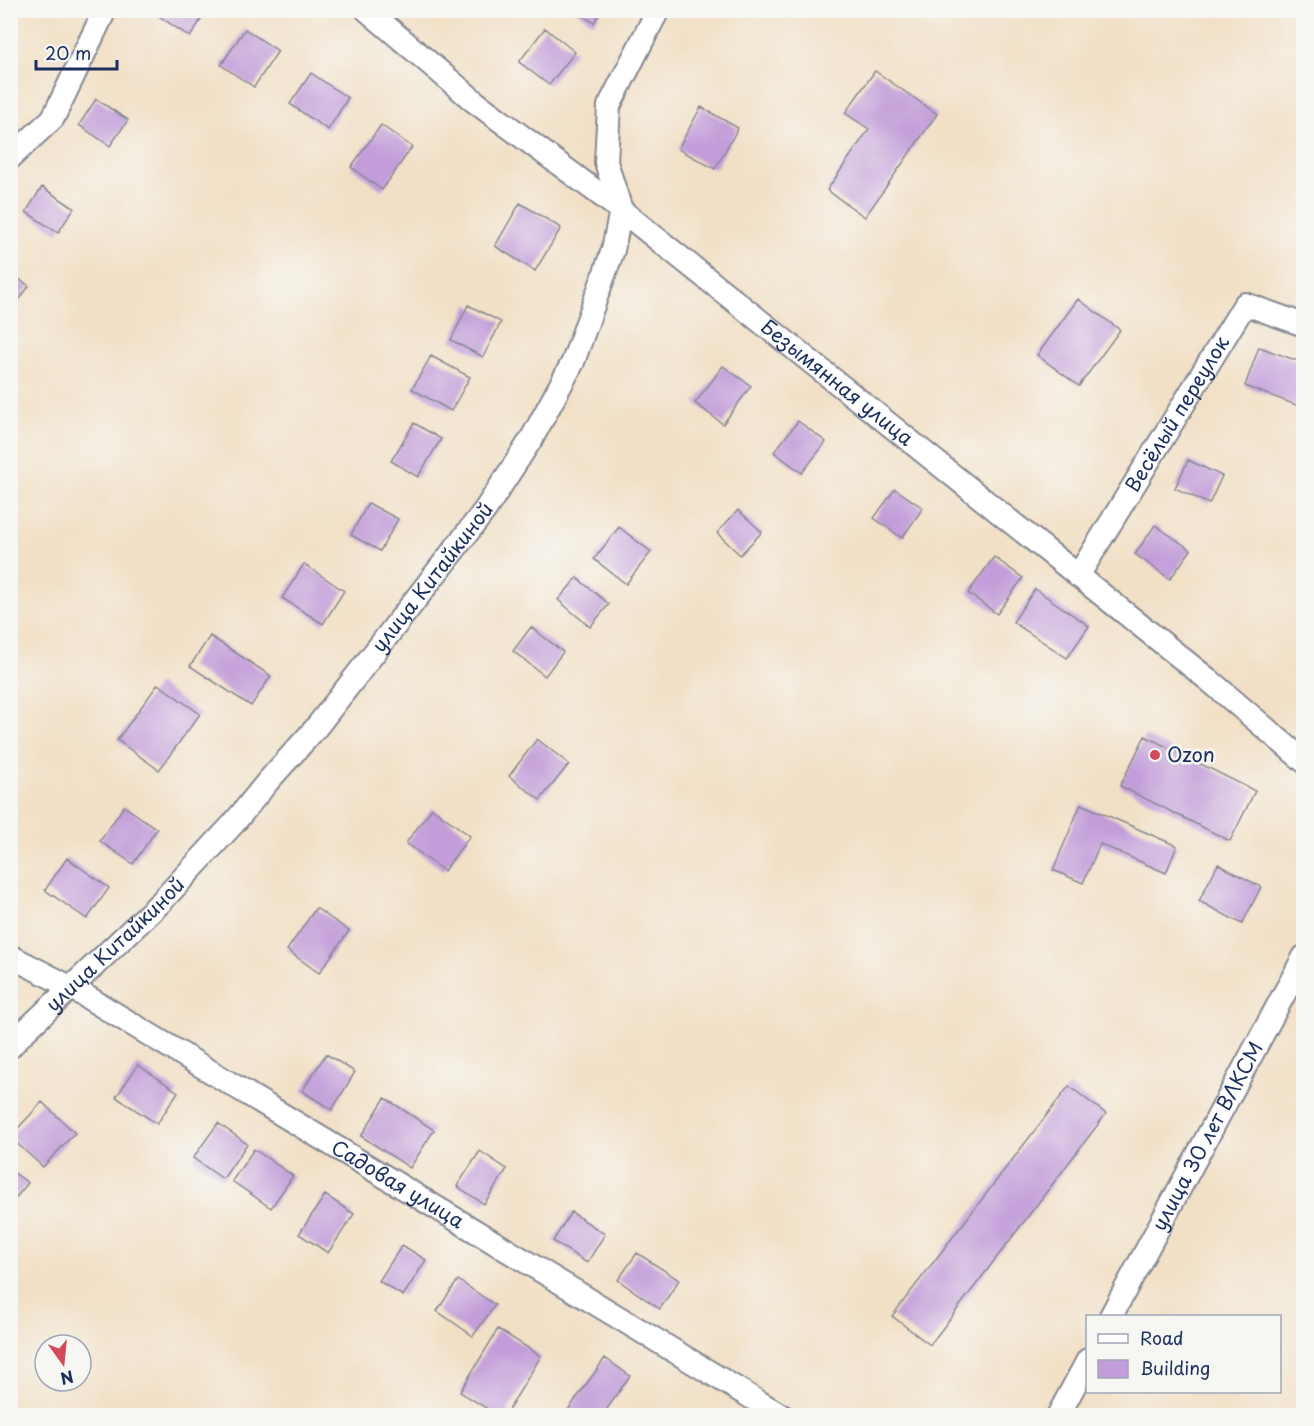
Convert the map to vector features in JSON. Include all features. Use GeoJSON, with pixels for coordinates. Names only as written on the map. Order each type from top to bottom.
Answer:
{"type":"FeatureCollection","features":[{"type":"Feature","properties":{"kind":"street"},"geometry":{"type":"LineString","coordinates":[[10,158],[52,118],[105,10]]}},
{"type":"Feature","properties":{"kind":"street","name":"Безымянная улица"},"geometry":{"type":"LineString","coordinates":[[367,10],[474,101],[621,210],[1210,681],[1304,761]]}},
{"type":"Feature","properties":{"kind":"street","name":"улица Китайкиной"},"geometry":{"type":"LineString","coordinates":[[10,1047],[161,902],[234,823],[315,729],[485,510],[532,438],[573,362],[613,250],[621,210],[606,162],[609,106],[658,10]]}},
{"type":"Feature","properties":{"kind":"street","name":"Весёлый переулок"},"geometry":{"type":"LineString","coordinates":[[1078,576],[1245,304],[1304,325]]}},
{"type":"Feature","properties":{"kind":"street","name":"Садовая улица"},"geometry":{"type":"LineString","coordinates":[[10,956],[72,988],[782,1416]]}},
{"type":"Feature","properties":{"kind":"street","name":"улица 30 лет ВЛКСМ"},"geometry":{"type":"LineString","coordinates":[[1112,1315],[1304,957]]}},
{"type":"Feature","properties":{"kind":"street"},"geometry":{"type":"LineString","coordinates":[[1058,1416],[1086,1364]]}},
{"type":"Feature","properties":{"kind":"building"},"geometry":{"type":"Polygon","coordinates":[[[163,10],[207,10],[190,37],[159,16],[163,10]]]}},
{"type":"Feature","properties":{"kind":"building"},"geometry":{"type":"Polygon","coordinates":[[[574,10],[602,10],[594,23],[574,10]]]}},
{"type":"Feature","properties":{"kind":"building"},"geometry":{"type":"Polygon","coordinates":[[[545,28],[575,52],[549,85],[519,62],[545,28]]]}},
{"type":"Feature","properties":{"kind":"building"},"geometry":{"type":"Polygon","coordinates":[[[245,29],[278,51],[254,87],[221,65],[245,29]]]}},
{"type":"Feature","properties":{"kind":"building"},"geometry":{"type":"Polygon","coordinates":[[[875,71],[937,114],[865,217],[827,190],[869,129],[845,113],[875,71]]]}},
{"type":"Feature","properties":{"kind":"building"},"geometry":{"type":"Polygon","coordinates":[[[311,73],[348,98],[328,130],[290,104],[311,73]]]}},
{"type":"Feature","properties":{"kind":"building"},"geometry":{"type":"Polygon","coordinates":[[[96,99],[128,120],[110,146],[79,125],[96,99]]]}},
{"type":"Feature","properties":{"kind":"building"},"geometry":{"type":"Polygon","coordinates":[[[701,107],[738,128],[715,169],[678,149],[701,107]]]}},
{"type":"Feature","properties":{"kind":"building"},"geometry":{"type":"Polygon","coordinates":[[[381,125],[412,147],[382,190],[351,167],[381,125]]]}},
{"type":"Feature","properties":{"kind":"building"},"geometry":{"type":"Polygon","coordinates":[[[42,187],[74,208],[58,233],[26,212],[42,187]]]}},
{"type":"Feature","properties":{"kind":"building"},"geometry":{"type":"Polygon","coordinates":[[[520,203],[561,228],[535,271],[495,246],[520,203]]]}},
{"type":"Feature","properties":{"kind":"building"},"geometry":{"type":"Polygon","coordinates":[[[10,273],[29,286],[10,313],[10,273]]]}},
{"type":"Feature","properties":{"kind":"building"},"geometry":{"type":"Polygon","coordinates":[[[1078,299],[1120,330],[1079,386],[1037,355],[1078,299]]]}},
{"type":"Feature","properties":{"kind":"building"},"geometry":{"type":"Polygon","coordinates":[[[468,305],[501,322],[483,357],[451,340],[468,305]]]}},
{"type":"Feature","properties":{"kind":"building"},"geometry":{"type":"Polygon","coordinates":[[[1259,347],[1304,363],[1304,408],[1245,386],[1259,347]]]}},
{"type":"Feature","properties":{"kind":"building"},"geometry":{"type":"Polygon","coordinates":[[[431,356],[470,377],[451,411],[412,389],[431,356]]]}},
{"type":"Feature","properties":{"kind":"building"},"geometry":{"type":"Polygon","coordinates":[[[723,366],[751,386],[723,424],[695,403],[723,366]]]}},
{"type":"Feature","properties":{"kind":"building"},"geometry":{"type":"Polygon","coordinates":[[[798,421],[826,442],[802,473],[774,452],[798,421]]]}},
{"type":"Feature","properties":{"kind":"building"},"geometry":{"type":"Polygon","coordinates":[[[414,423],[441,439],[418,477],[391,461],[414,423]]]}},
{"type":"Feature","properties":{"kind":"building"},"geometry":{"type":"Polygon","coordinates":[[[1188,460],[1222,476],[1209,504],[1175,488],[1188,460]]]}},
{"type":"Feature","properties":{"kind":"building"},"geometry":{"type":"Polygon","coordinates":[[[895,489],[923,508],[902,538],[874,518],[895,489]]]}},
{"type":"Feature","properties":{"kind":"building"},"geometry":{"type":"Polygon","coordinates":[[[368,503],[398,519],[380,551],[351,535],[368,503]]]}},
{"type":"Feature","properties":{"kind":"building"},"geometry":{"type":"Polygon","coordinates":[[[738,510],[762,532],[740,555],[717,533],[738,510]]]}},
{"type":"Feature","properties":{"kind":"building"},"geometry":{"type":"Polygon","coordinates":[[[1155,525],[1191,550],[1170,579],[1135,554],[1155,525]]]}},
{"type":"Feature","properties":{"kind":"building"},"geometry":{"type":"Polygon","coordinates":[[[619,527],[651,552],[626,584],[594,559],[619,527]]]}},
{"type":"Feature","properties":{"kind":"building"},"geometry":{"type":"Polygon","coordinates":[[[994,557],[1023,578],[997,614],[968,593],[994,557]]]}},
{"type":"Feature","properties":{"kind":"building"},"geometry":{"type":"Polygon","coordinates":[[[304,564],[344,591],[323,624],[282,598],[304,564]]]}},
{"type":"Feature","properties":{"kind":"building"},"geometry":{"type":"Polygon","coordinates":[[[577,578],[609,604],[590,627],[558,600],[577,578]]]}},
{"type":"Feature","properties":{"kind":"building"},"geometry":{"type":"Polygon","coordinates":[[[1035,589],[1089,626],[1067,658],[1013,622],[1035,589]]]}},
{"type":"Feature","properties":{"kind":"building"},"geometry":{"type":"Polygon","coordinates":[[[531,627],[563,652],[545,676],[513,651],[531,627]]]}},
{"type":"Feature","properties":{"kind":"building"},"geometry":{"type":"Polygon","coordinates":[[[210,636],[271,676],[251,706],[190,666],[210,636]]]}},
{"type":"Feature","properties":{"kind":"building"},"geometry":{"type":"Polygon","coordinates":[[[158,684],[200,714],[159,770],[117,740],[158,684]]]}},
{"type":"Feature","properties":{"kind":"building"},"geometry":{"type":"Polygon","coordinates":[[[1145,736],[1255,791],[1230,841],[1120,786],[1145,736]]]}},
{"type":"Feature","properties":{"kind":"building"},"geometry":{"type":"Polygon","coordinates":[[[537,739],[569,764],[540,800],[509,776],[537,739]]]}},
{"type":"Feature","properties":{"kind":"building"},"geometry":{"type":"Polygon","coordinates":[[[1081,804],[1177,846],[1166,873],[1100,844],[1083,883],[1053,870],[1081,804]]]}},
{"type":"Feature","properties":{"kind":"building"},"geometry":{"type":"Polygon","coordinates":[[[124,806],[157,829],[133,864],[100,841],[124,806]]]}},
{"type":"Feature","properties":{"kind":"building"},"geometry":{"type":"Polygon","coordinates":[[[432,808],[470,836],[444,871],[406,843],[432,808]]]}},
{"type":"Feature","properties":{"kind":"building"},"geometry":{"type":"Polygon","coordinates":[[[67,858],[109,888],[87,919],[45,890],[67,858]]]}},
{"type":"Feature","properties":{"kind":"building"},"geometry":{"type":"Polygon","coordinates":[[[1218,864],[1261,887],[1242,924],[1199,901],[1218,864]]]}},
{"type":"Feature","properties":{"kind":"building"},"geometry":{"type":"Polygon","coordinates":[[[316,908],[349,931],[319,973],[287,950],[316,908]]]}},
{"type":"Feature","properties":{"kind":"building"},"geometry":{"type":"Polygon","coordinates":[[[326,1054],[355,1072],[332,1110],[302,1091],[326,1054]]]}},
{"type":"Feature","properties":{"kind":"building"},"geometry":{"type":"Polygon","coordinates":[[[138,1065],[178,1092],[157,1124],[116,1097],[138,1065]]]}},
{"type":"Feature","properties":{"kind":"building"},"geometry":{"type":"Polygon","coordinates":[[[1069,1086],[1106,1114],[930,1345],[892,1316],[1069,1086]]]}},
{"type":"Feature","properties":{"kind":"building"},"geometry":{"type":"Polygon","coordinates":[[[385,1098],[434,1130],[410,1168],[361,1136],[385,1098]]]}},
{"type":"Feature","properties":{"kind":"building"},"geometry":{"type":"Polygon","coordinates":[[[42,1102],[75,1133],[43,1167],[10,1137],[42,1102]]]}},
{"type":"Feature","properties":{"kind":"building"},"geometry":{"type":"Polygon","coordinates":[[[218,1123],[247,1144],[223,1179],[193,1158],[218,1123]]]}},
{"type":"Feature","properties":{"kind":"building"},"geometry":{"type":"Polygon","coordinates":[[[254,1149],[293,1176],[271,1208],[232,1181],[254,1149]]]}},
{"type":"Feature","properties":{"kind":"building"},"geometry":{"type":"Polygon","coordinates":[[[480,1151],[507,1169],[484,1204],[457,1186],[480,1151]]]}},
{"type":"Feature","properties":{"kind":"building"},"geometry":{"type":"Polygon","coordinates":[[[10,1170],[28,1183],[10,1205],[10,1170]]]}},
{"type":"Feature","properties":{"kind":"building"},"geometry":{"type":"Polygon","coordinates":[[[325,1195],[354,1214],[328,1253],[299,1234],[325,1195]]]}},
{"type":"Feature","properties":{"kind":"building"},"geometry":{"type":"Polygon","coordinates":[[[571,1212],[605,1234],[587,1263],[553,1241],[571,1212]]]}},
{"type":"Feature","properties":{"kind":"building"},"geometry":{"type":"Polygon","coordinates":[[[402,1245],[426,1260],[403,1296],[379,1281],[402,1245]]]}},
{"type":"Feature","properties":{"kind":"building"},"geometry":{"type":"Polygon","coordinates":[[[637,1253],[679,1280],[660,1309],[618,1280],[637,1253]]]}},
{"type":"Feature","properties":{"kind":"building"},"geometry":{"type":"Polygon","coordinates":[[[458,1280],[495,1305],[473,1336],[437,1311],[458,1280]]]}},
{"type":"Feature","properties":{"kind":"building"},"geometry":{"type":"Polygon","coordinates":[[[498,1329],[541,1356],[505,1416],[499,1416],[460,1392],[498,1329]]]}},
{"type":"Feature","properties":{"kind":"building"},"geometry":{"type":"Polygon","coordinates":[[[605,1358],[630,1376],[602,1416],[569,1416],[566,1413],[605,1358]]]}},
{"type":"Feature","properties":{"kind":"place","name":"Ozon"},"geometry":{"type":"Point","coordinates":[1155,755]}}]}
